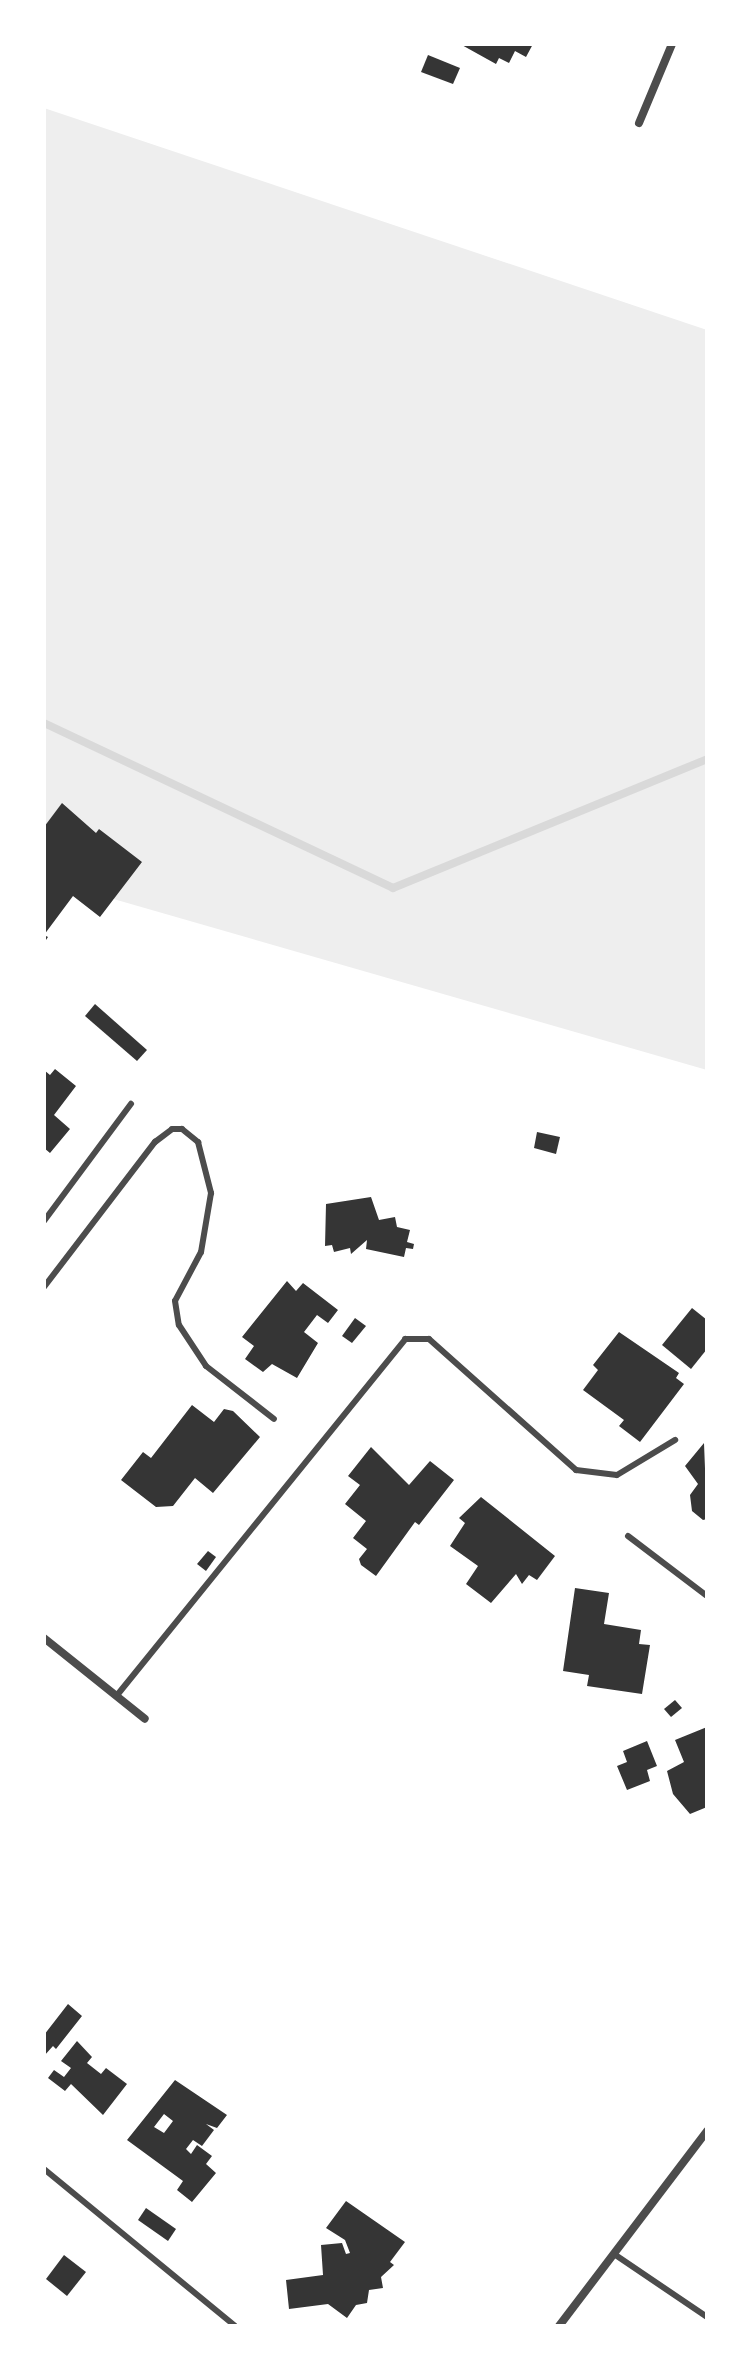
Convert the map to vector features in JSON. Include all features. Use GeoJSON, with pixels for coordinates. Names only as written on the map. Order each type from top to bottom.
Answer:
{"type":"FeatureCollection","features":[{"type":"Feature","properties":{"kind":"street"},"geometry":{"type":"LineString","coordinates":[[639,123],[672,44]]}},
{"type":"Feature","properties":{"kind":"street"},"geometry":{"type":"LineString","coordinates":[[44,1638],[118,1694],[145,1719]]}},
{"type":"Feature","properties":{"kind":"street"},"geometry":{"type":"LineString","coordinates":[[559,2326],[707,2131]]}},
{"type":"Feature","properties":{"kind":"lane"},"geometry":{"type":"LineString","coordinates":[[44,1221],[131,1104]]}},
{"type":"Feature","properties":{"kind":"lane"},"geometry":{"type":"LineString","coordinates":[[44,1287],[155,1142],[172,1129],[182,1129],[203,1153],[211,1193],[201,1252],[175,1301],[179,1325],[206,1366],[274,1419]]}},
{"type":"Feature","properties":{"kind":"lane"},"geometry":{"type":"LineString","coordinates":[[118,1694],[405,1339],[429,1339],[576,1470],[617,1475],[675,1440]]}},
{"type":"Feature","properties":{"kind":"lane"},"geometry":{"type":"LineString","coordinates":[[628,1536],[707,1596]]}},
{"type":"Feature","properties":{"kind":"lane"},"geometry":{"type":"LineString","coordinates":[[44,2169],[235,2326]]}},
{"type":"Feature","properties":{"kind":"lane"},"geometry":{"type":"LineString","coordinates":[[614,2254],[707,2317]]}},
{"type":"Feature","properties":{"kind":"shaded area"},"geometry":{"type":"Polygon","coordinates":[[[44,108],[707,330],[707,1070],[44,879],[44,108]]]}},
{"type":"Feature","properties":{"kind":"building"},"geometry":{"type":"Polygon","coordinates":[[[460,44],[533,44],[526,57],[515,51],[509,63],[499,58],[496,64],[460,44]]]}},
{"type":"Feature","properties":{"kind":"building"},"geometry":{"type":"Polygon","coordinates":[[[428,55],[460,68],[453,84],[421,72],[428,55]]]}},
{"type":"Feature","properties":{"kind":"building"},"geometry":{"type":"Polygon","coordinates":[[[62,803],[96,833],[99,829],[142,862],[100,917],[73,896],[44,935],[44,827],[62,803]]]}},
{"type":"Feature","properties":{"kind":"building"},"geometry":{"type":"Polygon","coordinates":[[[95,1004],[147,1050],[137,1061],[85,1016],[95,1004]]]}},
{"type":"Feature","properties":{"kind":"building"},"geometry":{"type":"Polygon","coordinates":[[[55,1069],[76,1086],[54,1115],[70,1129],[50,1153],[44,1148],[44,1070],[50,1075],[55,1069]]]}},
{"type":"Feature","properties":{"kind":"building"},"geometry":{"type":"Polygon","coordinates":[[[537,1132],[560,1137],[556,1154],[534,1148],[537,1132]]]}},
{"type":"Feature","properties":{"kind":"building"},"geometry":{"type":"Polygon","coordinates":[[[371,1197],[379,1220],[395,1217],[397,1227],[410,1230],[407,1242],[414,1244],[413,1249],[406,1248],[404,1257],[366,1249],[367,1240],[351,1254],[350,1248],[334,1252],[332,1245],[325,1246],[326,1204],[371,1197]]]}},
{"type":"Feature","properties":{"kind":"building"},"geometry":{"type":"Polygon","coordinates":[[[287,1281],[296,1291],[303,1283],[338,1310],[328,1323],[317,1315],[304,1332],[318,1343],[297,1378],[272,1364],[263,1372],[245,1359],[254,1346],[242,1337],[287,1281]]]}},
{"type":"Feature","properties":{"kind":"building"},"geometry":{"type":"Polygon","coordinates":[[[692,1308],[707,1320],[707,1349],[691,1369],[662,1345],[692,1308]]]}},
{"type":"Feature","properties":{"kind":"building"},"geometry":{"type":"Polygon","coordinates":[[[355,1318],[366,1326],[352,1343],[342,1336],[355,1318]]]}},
{"type":"Feature","properties":{"kind":"building"},"geometry":{"type":"Polygon","coordinates":[[[619,1332],[679,1373],[676,1378],[684,1384],[640,1442],[619,1426],[624,1420],[583,1390],[598,1370],[593,1365],[619,1332]]]}},
{"type":"Feature","properties":{"kind":"building"},"geometry":{"type":"Polygon","coordinates":[[[192,1405],[214,1422],[224,1409],[233,1411],[260,1437],[213,1493],[195,1478],[173,1506],[156,1507],[121,1480],[143,1452],[151,1458],[192,1405]]]}},
{"type":"Feature","properties":{"kind":"building"},"geometry":{"type":"Polygon","coordinates":[[[704,1443],[707,1519],[703,1520],[692,1511],[690,1495],[698,1484],[685,1466],[704,1443]]]}},
{"type":"Feature","properties":{"kind":"building"},"geometry":{"type":"Polygon","coordinates":[[[371,1447],[409,1485],[430,1461],[454,1480],[419,1525],[415,1522],[376,1576],[361,1565],[359,1559],[367,1549],[353,1538],[366,1521],[345,1504],[360,1485],[348,1476],[371,1447]]]}},
{"type":"Feature","properties":{"kind":"building"},"geometry":{"type":"Polygon","coordinates":[[[481,1497],[555,1556],[537,1580],[529,1575],[522,1584],[516,1574],[491,1603],[466,1584],[478,1566],[450,1546],[465,1523],[459,1518],[481,1497]]]}},
{"type":"Feature","properties":{"kind":"building"},"geometry":{"type":"Polygon","coordinates":[[[208,1551],[216,1557],[206,1571],[197,1564],[208,1551]]]}},
{"type":"Feature","properties":{"kind":"building"},"geometry":{"type":"Polygon","coordinates":[[[575,1588],[609,1593],[604,1624],[641,1630],[639,1644],[650,1645],[642,1694],[587,1686],[589,1675],[563,1671],[575,1588]]]}},
{"type":"Feature","properties":{"kind":"building"},"geometry":{"type":"Polygon","coordinates":[[[675,1700],[682,1708],[671,1717],[664,1709],[675,1700]]]}},
{"type":"Feature","properties":{"kind":"building"},"geometry":{"type":"Polygon","coordinates":[[[707,1727],[707,1807],[690,1814],[673,1794],[667,1771],[684,1762],[675,1740],[707,1727]]]}},
{"type":"Feature","properties":{"kind":"building"},"geometry":{"type":"Polygon","coordinates":[[[647,1741],[657,1766],[647,1770],[650,1781],[627,1790],[617,1766],[627,1762],[623,1751],[647,1741]]]}},
{"type":"Feature","properties":{"kind":"building"},"geometry":{"type":"Polygon","coordinates":[[[68,2004],[82,2016],[56,2049],[53,2046],[44,2056],[44,2035],[68,2004]]]}},
{"type":"Feature","properties":{"kind":"building"},"geometry":{"type":"Polygon","coordinates":[[[77,2041],[92,2057],[87,2063],[101,2074],[106,2068],[127,2084],[103,2115],[71,2084],[65,2091],[48,2078],[54,2070],[64,2077],[71,2068],[61,2061],[77,2041]]]}},
{"type":"Feature","properties":{"kind":"building"},"geometry":{"type":"Polygon","coordinates":[[[175,2080],[227,2115],[217,2128],[206,2124],[214,2130],[202,2146],[193,2140],[186,2149],[191,2154],[197,2145],[212,2156],[206,2164],[216,2173],[192,2202],[177,2190],[183,2181],[127,2140],[175,2080]],[[164,2114],[154,2127],[164,2133],[173,2121],[164,2114]]]}},
{"type":"Feature","properties":{"kind":"building"},"geometry":{"type":"Polygon","coordinates":[[[346,2201],[405,2242],[390,2262],[394,2265],[381,2277],[383,2288],[369,2290],[367,2303],[356,2305],[347,2318],[328,2304],[289,2309],[286,2280],[323,2275],[321,2245],[342,2243],[346,2254],[350,2253],[345,2240],[326,2228],[346,2201]]]}},
{"type":"Feature","properties":{"kind":"building"},"geometry":{"type":"Polygon","coordinates":[[[146,2208],[176,2229],[168,2241],[138,2220],[146,2208]]]}},
{"type":"Feature","properties":{"kind":"building"},"geometry":{"type":"Polygon","coordinates":[[[64,2255],[86,2272],[67,2296],[46,2279],[64,2255]]]}},
{"type":"Feature","properties":{"kind":"waterway"},"geometry":{"type":"LineString","coordinates":[[44,723],[393,888],[707,759]]}}]}
